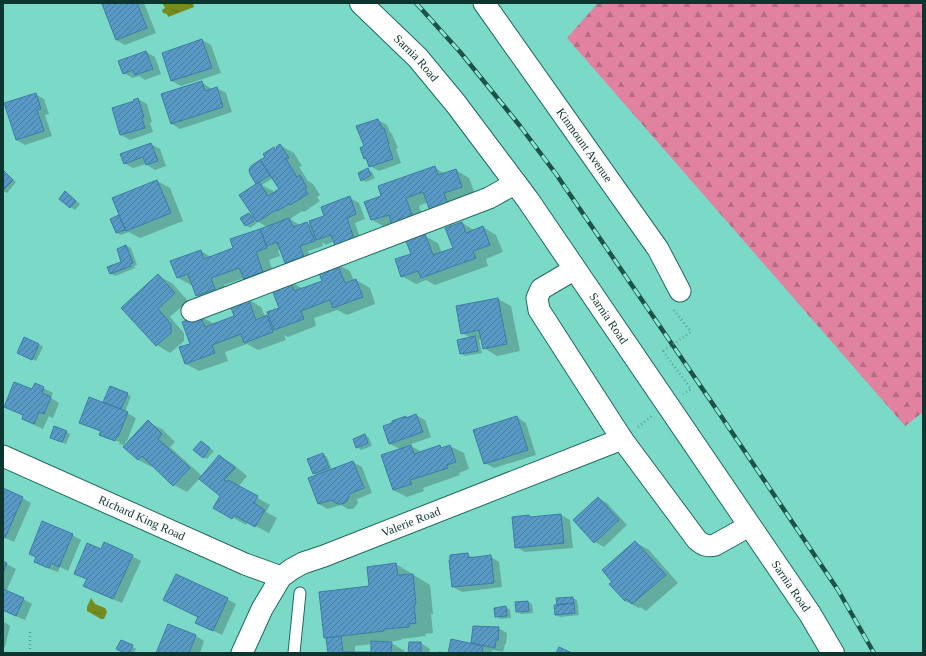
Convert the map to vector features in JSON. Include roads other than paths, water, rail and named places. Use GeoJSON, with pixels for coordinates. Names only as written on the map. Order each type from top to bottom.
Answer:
{"type":"FeatureCollection","features":[{"type":"Feature","properties":{"kind":"main road","name":"Sarnia Road"},"geometry":{"type":"LineString","coordinates":[[361,3],[418,58],[456,104],[516,183],[810,614],[833,653]]}},
{"type":"Feature","properties":{"kind":"street","name":"Kinmount Avenue"},"geometry":{"type":"LineString","coordinates":[[484,3],[658,249],[676,299]]}},
{"type":"Feature","properties":{"kind":"street"},"geometry":{"type":"LineString","coordinates":[[192,311],[489,198],[516,183]]}},
{"type":"Feature","properties":{"kind":"street"},"geometry":{"type":"LineString","coordinates":[[575,269],[541,289],[537,298],[539,310],[622,439],[701,544],[710,546],[750,526]]}},
{"type":"Feature","properties":{"kind":"street","name":"Valerie Road"},"geometry":{"type":"LineString","coordinates":[[242,653],[262,609],[281,577],[292,569],[303,563],[622,439]]}},
{"type":"Feature","properties":{"kind":"street","name":"Richard King Road"},"geometry":{"type":"LineString","coordinates":[[3,456],[245,564],[281,577]]}},
{"type":"Feature","properties":{"kind":"lane"},"geometry":{"type":"LineString","coordinates":[[294,653],[300,593]]}},
{"type":"Feature","properties":{"kind":"water"},"geometry":{"type":"Polygon","coordinates":[[[193,3],[194,7],[168,17],[162,10],[165,8],[163,4],[193,3]]]}},
{"type":"Feature","properties":{"kind":"water"},"geometry":{"type":"Polygon","coordinates":[[[91,598],[95,604],[105,608],[107,612],[104,619],[101,619],[87,611],[91,598]]]}},
{"type":"Feature","properties":{"kind":"railway"},"geometry":{"type":"LineString","coordinates":[[416,3],[461,53],[520,126],[556,174],[838,590],[874,653]]}}]}
